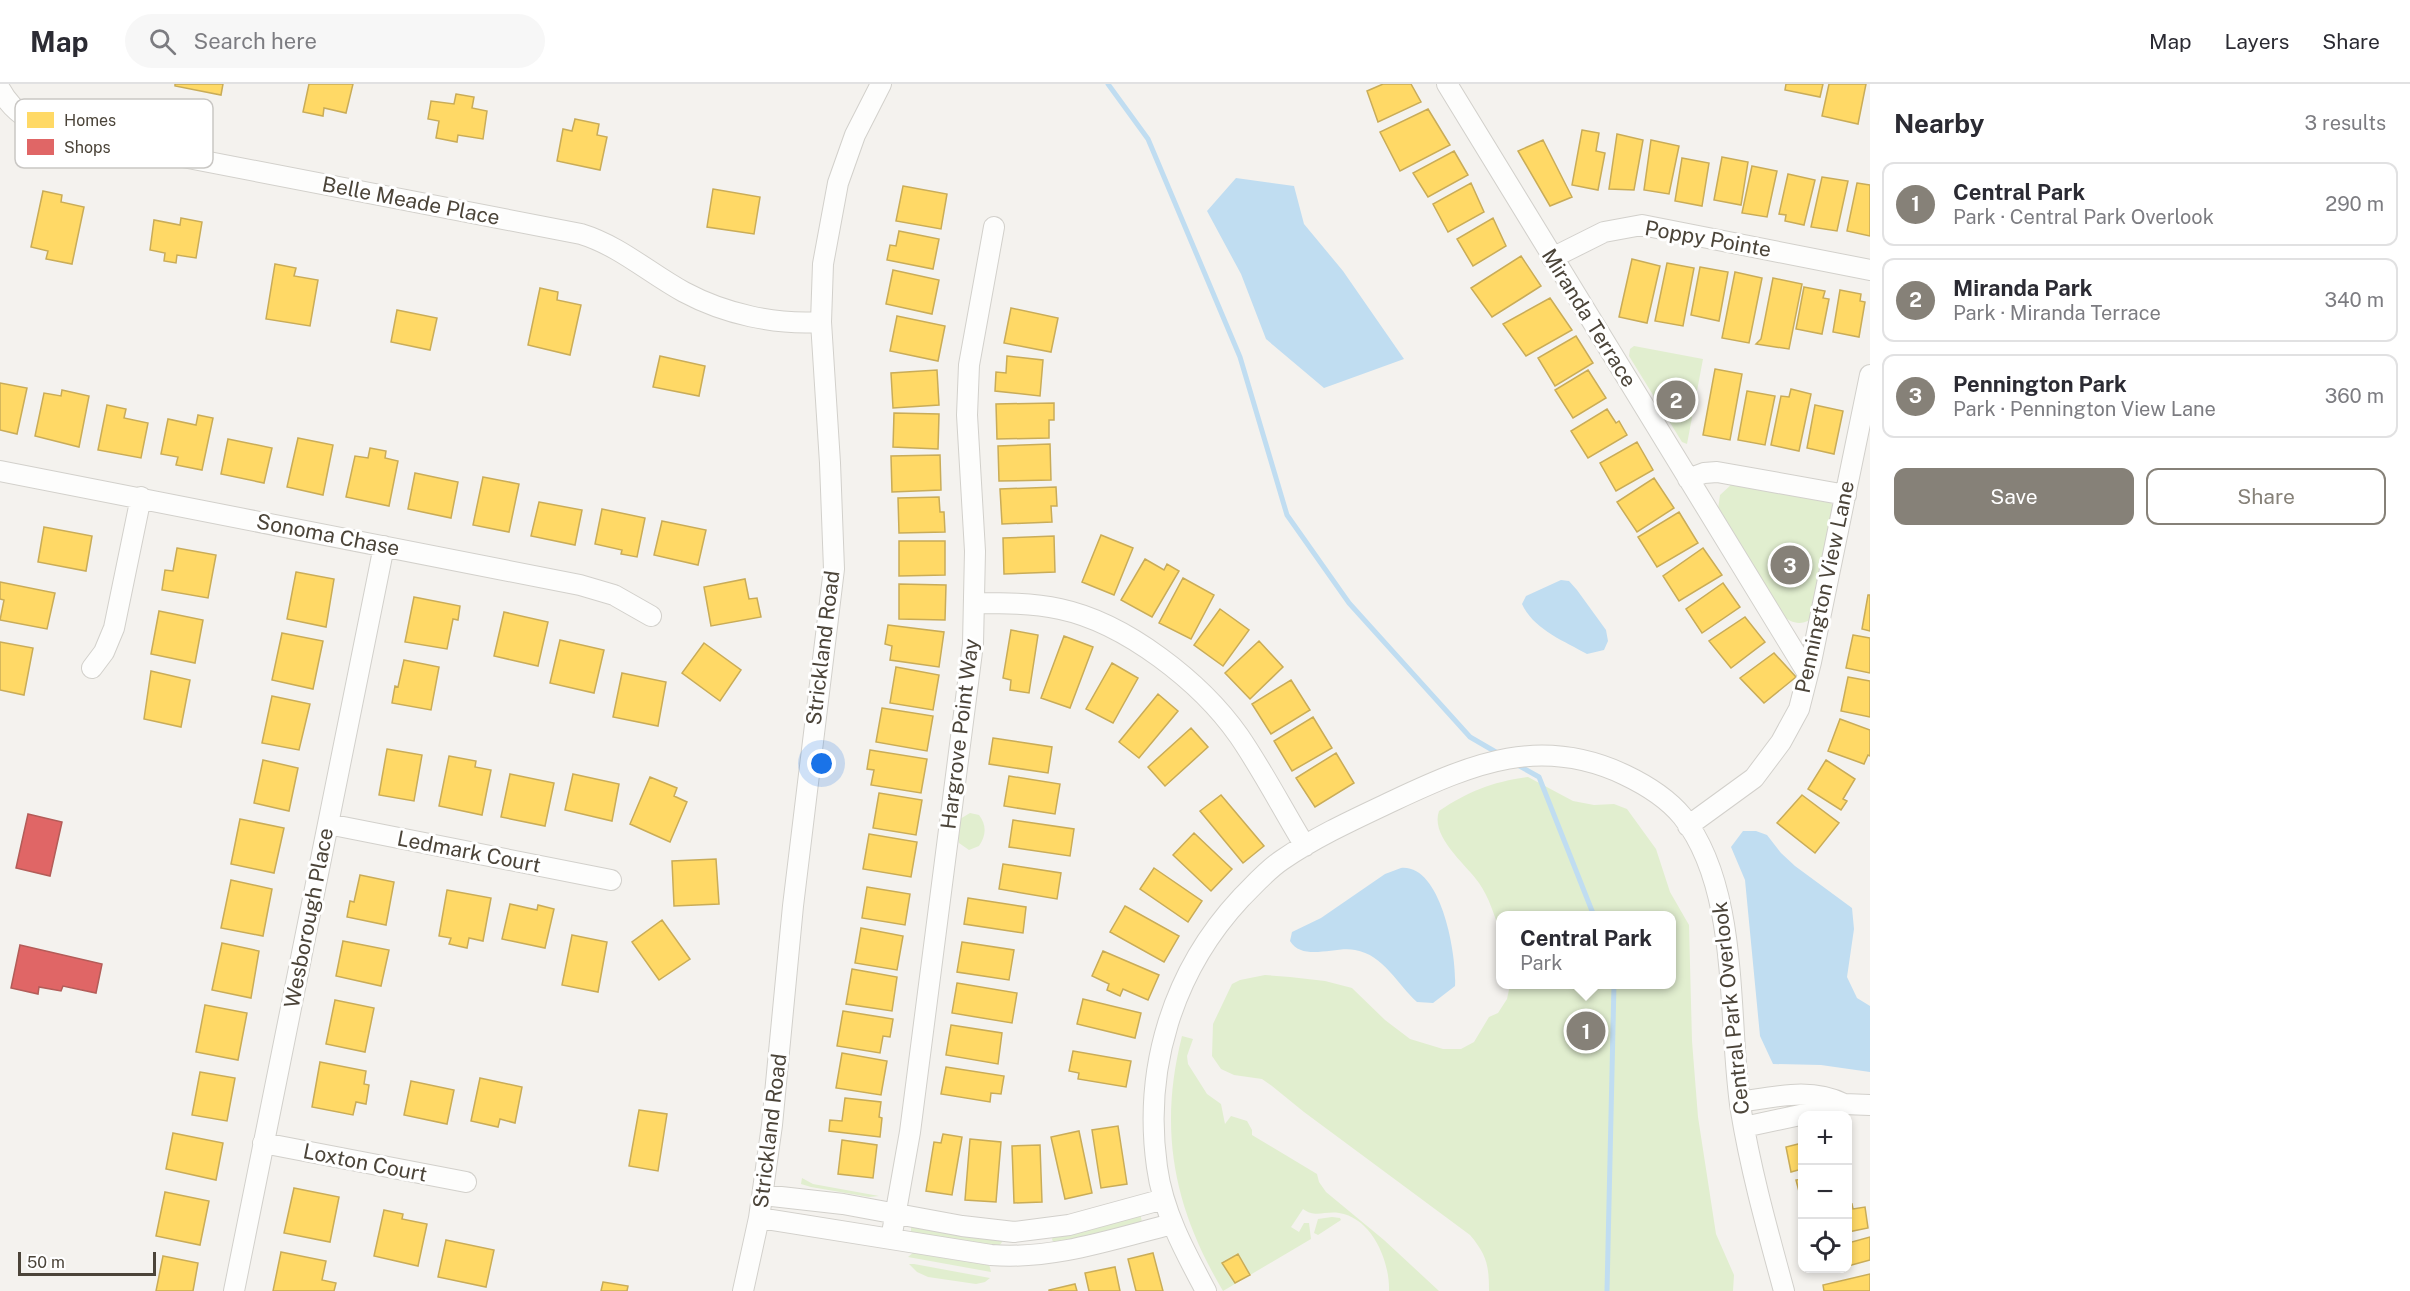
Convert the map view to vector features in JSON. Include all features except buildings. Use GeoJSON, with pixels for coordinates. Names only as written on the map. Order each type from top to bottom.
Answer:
{"type":"FeatureCollection","features":[{"type":"Feature","properties":{"kind":"street","name":"Strickland Road"},"geometry":{"type":"LineString","coordinates":[[743,1291],[759,1218],[772,1125],[793,906],[834,569],[821,322],[823,264],[838,183],[855,135],[881,84]]}},
{"type":"Feature","properties":{"kind":"street","name":"Miranda Terrace"},"geometry":{"type":"LineString","coordinates":[[1447,84],[1808,674]]}},
{"type":"Feature","properties":{"kind":"street","name":"Belle Meade Place"},"geometry":{"type":"LineString","coordinates":[[0,89],[15,111]]}},
{"type":"Feature","properties":{"kind":"street","name":"Belle Meade Place"},"geometry":{"type":"LineString","coordinates":[[213,163],[581,234],[610,245],[683,291],[713,304],[773,321],[798,324],[821,322]]}},
{"type":"Feature","properties":{"kind":"street","name":"Poppy Pointe"},"geometry":{"type":"LineString","coordinates":[[1552,258],[1604,232],[1642,225],[1870,270]]}},
{"type":"Feature","properties":{"kind":"street","name":"Hargrove Point Way"},"geometry":{"type":"LineString","coordinates":[[891,1239],[910,1132],[973,644],[975,551],[968,459],[967,404],[969,365],[994,227]]}},
{"type":"Feature","properties":{"kind":"street","name":"Pennington View Lane"},"geometry":{"type":"LineString","coordinates":[[1688,826],[1754,778],[1781,742],[1799,709],[1870,375]]}},
{"type":"Feature","properties":{"kind":"street","name":"Sonoma Chase"},"geometry":{"type":"LineString","coordinates":[[0,471],[141,497],[597,589],[632,603],[651,616]]}},
{"type":"Feature","properties":{"kind":"street"},"geometry":{"type":"LineString","coordinates":[[1688,479],[1704,473],[1717,472],[1846,495]]}},
{"type":"Feature","properties":{"kind":"street"},"geometry":{"type":"LineString","coordinates":[[92,668],[104,652],[114,628],[141,497]]}},
{"type":"Feature","properties":{"kind":"street","name":"Wesborough Place"},"geometry":{"type":"LineString","coordinates":[[234,1291],[384,546]]}},
{"type":"Feature","properties":{"kind":"street"},"geometry":{"type":"LineString","coordinates":[[974,603],[1046,606],[1080,614],[1121,633],[1163,661],[1210,700],[1239,736],[1305,846],[1271,869],[1225,916],[1205,943],[1179,993],[1160,1053],[1153,1096],[1157,1167],[1172,1224],[1206,1291]]}},
{"type":"Feature","properties":{"kind":"street","name":"Central Park Overlook"},"geometry":{"type":"LineString","coordinates":[[1305,846],[1350,821],[1420,788],[1458,772],[1499,759],[1540,755],[1579,758],[1608,767],[1660,795],[1683,818],[1698,841],[1710,867],[1720,901],[1744,1127],[1784,1291]]}},
{"type":"Feature","properties":{"kind":"street","name":"Ledmark Court"},"geometry":{"type":"LineString","coordinates":[[328,824],[610,880]]}},
{"type":"Feature","properties":{"kind":"street"},"geometry":{"type":"LineString","coordinates":[[1740,1101],[1783,1095],[1815,1094],[1833,1098],[1844,1104]]}},
{"type":"Feature","properties":{"kind":"street"},"geometry":{"type":"LineString","coordinates":[[1744,1127],[1844,1104],[1870,1104]]}},
{"type":"Feature","properties":{"kind":"street","name":"Loxton Court"},"geometry":{"type":"LineString","coordinates":[[264,1143],[466,1182]]}},
{"type":"Feature","properties":{"kind":"street"},"geometry":{"type":"LineString","coordinates":[[763,1195],[843,1204],[970,1227],[1014,1232],[1069,1225],[1164,1199]]}},
{"type":"Feature","properties":{"kind":"street"},"geometry":{"type":"LineString","coordinates":[[759,1218],[991,1255],[1030,1256],[1082,1247],[1172,1224]]}},
{"type":"Feature","properties":{"kind":"green space"},"geometry":{"type":"Polygon","coordinates":[[[1634,346],[1703,359],[1687,444],[1682,442],[1629,356],[1630,349],[1634,346]]]}},
{"type":"Feature","properties":{"kind":"green space"},"geometry":{"type":"Polygon","coordinates":[[[1733,483],[1826,499],[1834,506],[1810,620],[1802,623],[1795,622],[1781,615],[1718,509],[1720,495],[1733,483]]]}},
{"type":"Feature","properties":{"kind":"green space"},"geometry":{"type":"Polygon","coordinates":[[[1528,777],[1573,801],[1594,805],[1614,804],[1627,809],[1656,849],[1670,892],[1689,925],[1692,1041],[1698,1117],[1716,1234],[1734,1275],[1733,1291],[1489,1291],[1486,1261],[1470,1235],[1262,1079],[1234,1075],[1221,1069],[1212,1056],[1213,1024],[1232,984],[1265,975],[1325,981],[1352,988],[1385,1020],[1410,1039],[1443,1049],[1461,1049],[1474,1042],[1489,1017],[1498,1013],[1507,999],[1509,989],[1676,989],[1676,911],[1496,911],[1496,920],[1483,888],[1444,840],[1438,821],[1439,811],[1460,798],[1481,788],[1528,777]]]}},
{"type":"Feature","properties":{"kind":"green space"},"geometry":{"type":"Polygon","coordinates":[[[970,813],[979,815],[985,830],[979,846],[969,850],[959,843],[958,834],[960,819],[970,813]]]}},
{"type":"Feature","properties":{"kind":"green space"},"geometry":{"type":"Polygon","coordinates":[[[1182,1036],[1193,1039],[1187,1056],[1188,1064],[1207,1094],[1221,1104],[1225,1124],[1231,1116],[1247,1121],[1252,1135],[1317,1174],[1326,1192],[1384,1240],[1439,1291],[1389,1291],[1382,1254],[1370,1232],[1361,1223],[1339,1213],[1316,1214],[1303,1209],[1291,1227],[1299,1232],[1304,1223],[1309,1223],[1311,1239],[1223,1291],[1193,1230],[1182,1199],[1175,1168],[1171,1104],[1182,1036]]]}},
{"type":"Feature","properties":{"kind":"green space"},"geometry":{"type":"Polygon","coordinates":[[[802,1178],[813,1184],[879,1196],[869,1197],[811,1187],[801,1184],[802,1178]]]}},
{"type":"Feature","properties":{"kind":"green space"},"geometry":{"type":"Polygon","coordinates":[[[1140,1213],[1142,1222],[1055,1243],[1052,1240],[1053,1235],[1140,1213]]]}},
{"type":"Feature","properties":{"kind":"green space"},"geometry":{"type":"Polygon","coordinates":[[[1332,1217],[1341,1220],[1318,1235],[1314,1233],[1318,1219],[1332,1217]]]}},
{"type":"Feature","properties":{"kind":"green space"},"geometry":{"type":"Polygon","coordinates":[[[911,1226],[1002,1239],[1002,1242],[999,1246],[987,1245],[911,1232],[911,1226]]]}},
{"type":"Feature","properties":{"kind":"green space"},"geometry":{"type":"Polygon","coordinates":[[[915,1251],[989,1264],[991,1272],[908,1257],[915,1251]]]}},
{"type":"Feature","properties":{"kind":"green space"},"geometry":{"type":"Polygon","coordinates":[[[909,1264],[990,1278],[976,1284],[928,1277],[917,1272],[909,1264]]]}},
{"type":"Feature","properties":{"kind":"water"},"geometry":{"type":"Polygon","coordinates":[[[1236,178],[1294,186],[1304,224],[1343,271],[1404,359],[1324,388],[1266,339],[1241,274],[1207,211],[1236,178]]]}},
{"type":"Feature","properties":{"kind":"water"},"geometry":{"type":"Polygon","coordinates":[[[1561,580],[1569,581],[1606,630],[1608,641],[1604,650],[1587,654],[1550,634],[1527,613],[1522,604],[1526,596],[1561,580]]]}},
{"type":"Feature","properties":{"kind":"water"},"geometry":{"type":"Polygon","coordinates":[[[1743,831],[1756,831],[1767,835],[1795,866],[1852,908],[1854,929],[1847,977],[1857,998],[1870,1006],[1870,1072],[1821,1065],[1773,1064],[1760,1036],[1745,880],[1731,847],[1743,831]]]}},
{"type":"Feature","properties":{"kind":"water"},"geometry":{"type":"Polygon","coordinates":[[[1401,868],[1415,871],[1427,881],[1437,896],[1450,935],[1455,986],[1433,1003],[1417,1002],[1382,964],[1365,953],[1347,949],[1303,951],[1290,941],[1292,932],[1321,918],[1385,874],[1401,868]]]}},
{"type":"Feature","properties":{"kind":"waterway"},"geometry":{"type":"LineString","coordinates":[[1108,84],[1148,139],[1240,357],[1287,515],[1349,603],[1470,737],[1501,755]]}},
{"type":"Feature","properties":{"kind":"waterway"},"geometry":{"type":"LineString","coordinates":[[1516,764],[1539,777],[1592,911]]}},
{"type":"Feature","properties":{"kind":"waterway"},"geometry":{"type":"LineString","coordinates":[[1607,1291],[1614,989]]}},
{"type":"Feature","properties":{"kind":"place","name":"Miranda Park"},"geometry":{"type":"Point","coordinates":[1676,400]}},
{"type":"Feature","properties":{"kind":"place","name":"Pennington Park"},"geometry":{"type":"Point","coordinates":[1790,565]}},
{"type":"Feature","properties":{"kind":"place","name":"Central Park"},"geometry":{"type":"Point","coordinates":[1586,1031]}}]}
